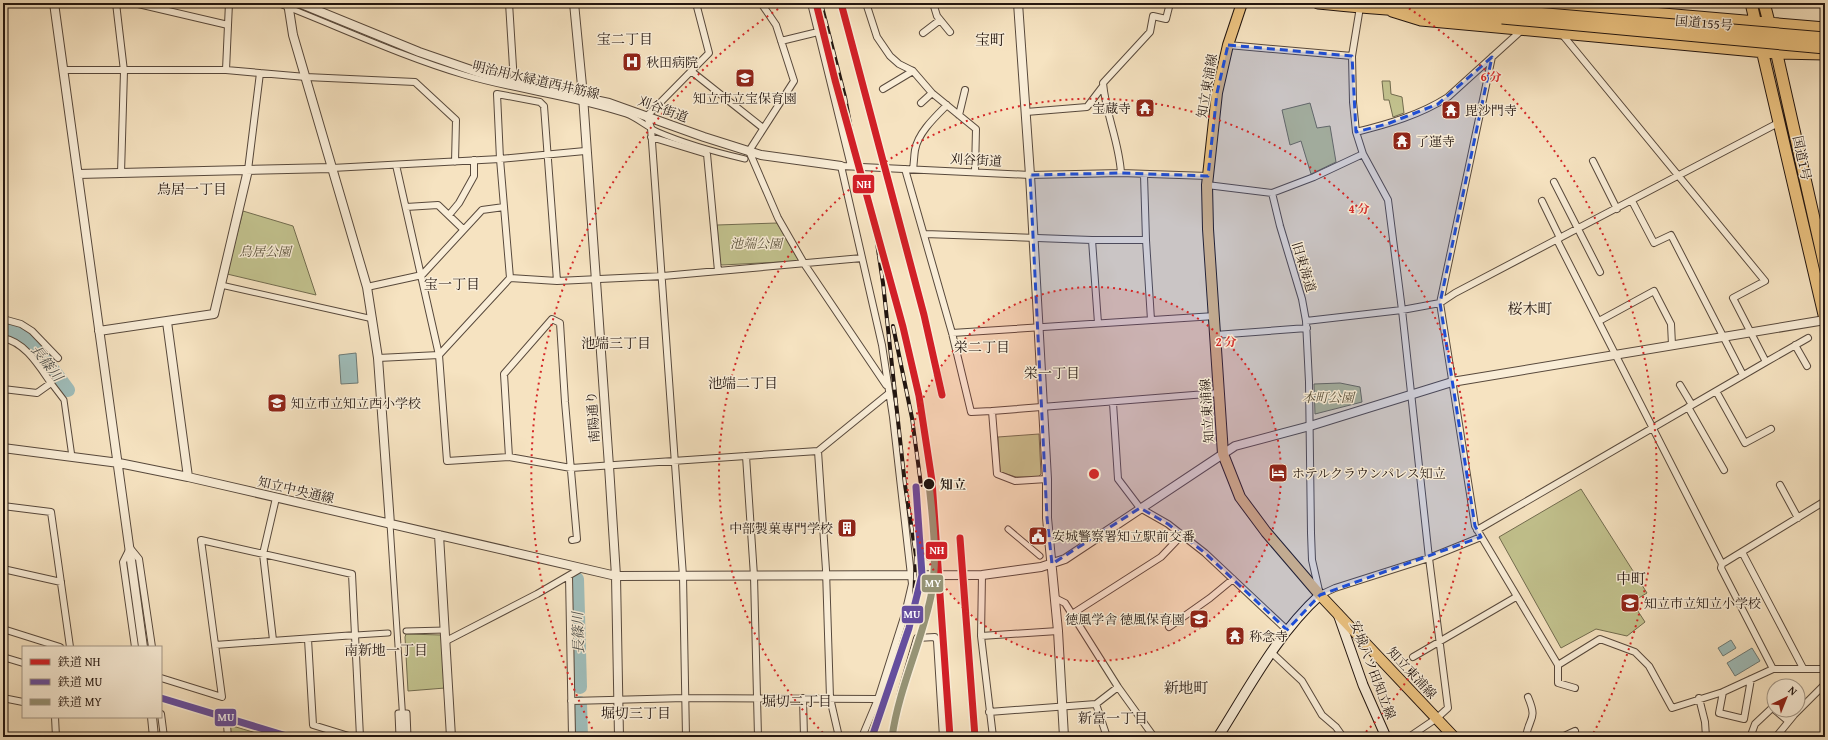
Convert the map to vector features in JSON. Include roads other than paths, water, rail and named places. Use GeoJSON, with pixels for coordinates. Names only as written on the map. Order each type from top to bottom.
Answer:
{"type":"FeatureCollection","features":[{"type":"Feature","properties":{"kind":"highway","name":"国道155号"},"geometry":{"type":"LineString","coordinates":[[1318,3],[1392,11],[1409,10],[1502,14],[1825,38]]}},
{"type":"Feature","properties":{"kind":"highway","name":"国道155号"},"geometry":{"type":"LineString","coordinates":[[1434,3],[1502,14],[1825,48]]}},
{"type":"Feature","properties":{"kind":"highway"},"geometry":{"type":"LineString","coordinates":[[1536,3],[1825,28]]}},
{"type":"Feature","properties":{"kind":"highway","name":"国道1号"},"geometry":{"type":"LineString","coordinates":[[1751,3],[1825,320]]}},
{"type":"Feature","properties":{"kind":"highway","name":"国道1号"},"geometry":{"type":"LineString","coordinates":[[1764,3],[1825,267]]}},
{"type":"Feature","properties":{"kind":"highway"},"geometry":{"type":"LineString","coordinates":[[1392,11],[1421,20],[1524,28],[1776,53],[1825,54]]}},
{"type":"Feature","properties":{"kind":"main road","name":"知立東浦線"},"geometry":{"type":"LineString","coordinates":[[1242,3],[1228,45],[1217,92],[1208,181],[1208,229],[1223,454],[1240,497],[1266,532],[1320,595],[1454,737]]}},
{"type":"Feature","properties":{"kind":"main road"},"geometry":{"type":"LineString","coordinates":[[1218,737],[1287,630],[1301,612],[1320,595]]}},
{"type":"Feature","properties":{"kind":"main road","name":"安城八ツ田知立線"},"geometry":{"type":"LineString","coordinates":[[1337,613],[1364,688],[1386,737]]}},
{"type":"Feature","properties":{"kind":"street"},"geometry":{"type":"LineString","coordinates":[[54,3],[130,548],[152,646]]}},
{"type":"Feature","properties":{"kind":"street"},"geometry":{"type":"LineString","coordinates":[[116,3],[124,71],[121,173]]}},
{"type":"Feature","properties":{"kind":"street"},"geometry":{"type":"LineString","coordinates":[[134,3],[228,25]]}},
{"type":"Feature","properties":{"kind":"street"},"geometry":{"type":"LineString","coordinates":[[226,70],[229,3]]}},
{"type":"Feature","properties":{"kind":"street","name":"明治用水緑道西井筋線"},"geometry":{"type":"LineString","coordinates":[[277,3],[288,5],[419,60],[463,75],[505,86],[583,99],[628,115],[651,128],[710,151],[744,159]]}},
{"type":"Feature","properties":{"kind":"street","name":"刈谷街道"},"geometry":{"type":"LineString","coordinates":[[299,3],[424,54],[477,72],[583,99],[609,103],[704,137],[761,155],[841,166],[1030,175],[1121,173],[1208,181],[1272,193]]}},
{"type":"Feature","properties":{"kind":"street"},"geometry":{"type":"LineString","coordinates":[[509,3],[514,82]]}},
{"type":"Feature","properties":{"kind":"street","name":"南陽通り"},"geometry":{"type":"LineString","coordinates":[[574,3],[583,99],[616,576],[619,737]]}},
{"type":"Feature","properties":{"kind":"street"},"geometry":{"type":"LineString","coordinates":[[686,737],[683,576],[676,461],[651,128],[647,116],[709,53],[696,3]]}},
{"type":"Feature","properties":{"kind":"street"},"geometry":{"type":"LineString","coordinates":[[761,3],[776,25],[794,81],[748,151],[778,218],[805,265],[887,387]]}},
{"type":"Feature","properties":{"kind":"street"},"geometry":{"type":"LineString","coordinates":[[811,3],[851,166]]}},
{"type":"Feature","properties":{"kind":"street"},"geometry":{"type":"LineString","coordinates":[[866,3],[876,37],[890,56],[899,64],[913,71],[932,94],[976,129],[975,172]]}},
{"type":"Feature","properties":{"kind":"street"},"geometry":{"type":"LineString","coordinates":[[933,3],[937,16],[950,32]]}},
{"type":"Feature","properties":{"kind":"street"},"geometry":{"type":"LineString","coordinates":[[1018,3],[1030,175],[1047,479],[1047,518],[1058,631],[1064,737]]}},
{"type":"Feature","properties":{"kind":"street"},"geometry":{"type":"LineString","coordinates":[[1026,112],[1087,107],[1104,86],[1103,84],[1150,32],[1153,16],[1166,19],[1170,3]]}},
{"type":"Feature","properties":{"kind":"street"},"geometry":{"type":"LineString","coordinates":[[1356,132],[1387,124],[1423,112],[1438,104],[1448,97],[1524,28],[1553,4]]}},
{"type":"Feature","properties":{"kind":"street"},"geometry":{"type":"LineString","coordinates":[[288,5],[293,35],[367,287],[373,320],[378,358],[404,737]]}},
{"type":"Feature","properties":{"kind":"street"},"geometry":{"type":"LineString","coordinates":[[1360,7],[1352,56],[1353,102],[1356,132],[1363,154],[1388,200],[1402,310],[1429,558],[1448,708],[1437,718],[1409,737]]}},
{"type":"Feature","properties":{"kind":"street"},"geometry":{"type":"LineString","coordinates":[[923,33],[940,20]]}},
{"type":"Feature","properties":{"kind":"street"},"geometry":{"type":"LineString","coordinates":[[781,41],[818,32]]}},
{"type":"Feature","properties":{"kind":"street"},"geometry":{"type":"LineString","coordinates":[[1560,32],[1765,281],[1733,298],[1766,362]]}},
{"type":"Feature","properties":{"kind":"street"},"geometry":{"type":"LineString","coordinates":[[1228,45],[1352,56]]}},
{"type":"Feature","properties":{"kind":"street"},"geometry":{"type":"LineString","coordinates":[[1492,57],[1440,303],[1475,526],[1558,665],[1558,683],[1575,688]]}},
{"type":"Feature","properties":{"kind":"street"},"geometry":{"type":"LineString","coordinates":[[63,70],[226,70],[306,78],[415,82],[456,120],[455,162]]}},
{"type":"Feature","properties":{"kind":"street"},"geometry":{"type":"LineString","coordinates":[[883,89],[913,71]]}},
{"type":"Feature","properties":{"kind":"street"},"geometry":{"type":"LineString","coordinates":[[691,72],[763,128]]}},
{"type":"Feature","properties":{"kind":"street"},"geometry":{"type":"LineString","coordinates":[[99,331],[214,314],[248,170],[260,73]]}},
{"type":"Feature","properties":{"kind":"street"},"geometry":{"type":"LineString","coordinates":[[1104,86],[1106,109],[1120,152],[1121,173]]}},
{"type":"Feature","properties":{"kind":"street"},"geometry":{"type":"LineString","coordinates":[[959,115],[965,90]]}},
{"type":"Feature","properties":{"kind":"street"},"geometry":{"type":"LineString","coordinates":[[378,358],[439,356],[510,278],[500,159],[497,94],[540,102],[544,106],[557,282]]}},
{"type":"Feature","properties":{"kind":"street"},"geometry":{"type":"LineString","coordinates":[[921,103],[932,94]]}},
{"type":"Feature","properties":{"kind":"street"},"geometry":{"type":"LineString","coordinates":[[913,169],[915,149],[918,141],[947,105]]}},
{"type":"Feature","properties":{"kind":"street"},"geometry":{"type":"LineString","coordinates":[[1306,321],[1402,310],[1440,303],[1455,293],[1780,122]]}},
{"type":"Feature","properties":{"kind":"street"},"geometry":{"type":"LineString","coordinates":[[651,137],[707,154],[718,271]]}},
{"type":"Feature","properties":{"kind":"street"},"geometry":{"type":"LineString","coordinates":[[78,174],[332,168],[500,159],[586,151]]}},
{"type":"Feature","properties":{"kind":"street"},"geometry":{"type":"LineString","coordinates":[[1272,193],[1314,177],[1363,154]]}},
{"type":"Feature","properties":{"kind":"street"},"geometry":{"type":"LineString","coordinates":[[449,215],[459,203],[474,176],[474,160]]}},
{"type":"Feature","properties":{"kind":"street"},"geometry":{"type":"LineString","coordinates":[[1593,161],[1617,209]]}},
{"type":"Feature","properties":{"kind":"street"},"geometry":{"type":"LineString","coordinates":[[396,165],[422,275],[439,356],[447,461],[509,457],[571,468],[818,451],[888,394]]}},
{"type":"Feature","properties":{"kind":"street"},"geometry":{"type":"LineString","coordinates":[[841,166],[882,345],[892,417],[910,575],[910,596],[878,699],[862,737]]}},
{"type":"Feature","properties":{"kind":"street"},"geometry":{"type":"LineString","coordinates":[[906,169],[952,333],[971,412],[992,412],[1113,403],[1219,393]]}},
{"type":"Feature","properties":{"kind":"street"},"geometry":{"type":"LineString","coordinates":[[1144,175],[1151,320]]}},
{"type":"Feature","properties":{"kind":"street"},"geometry":{"type":"LineString","coordinates":[[1554,182],[1600,272]]}},
{"type":"Feature","properties":{"kind":"street","name":"旧東海道"},"geometry":{"type":"LineString","coordinates":[[1272,193],[1280,226],[1302,299],[1307,328],[1312,560],[1320,595]]}},
{"type":"Feature","properties":{"kind":"street"},"geometry":{"type":"LineString","coordinates":[[1542,201],[1615,354],[1722,564],[1721,568],[1773,669]]}},
{"type":"Feature","properties":{"kind":"street"},"geometry":{"type":"LineString","coordinates":[[1632,201],[1654,243],[1671,235],[1743,375]]}},
{"type":"Feature","properties":{"kind":"street"},"geometry":{"type":"LineString","coordinates":[[406,207],[438,205],[463,229]]}},
{"type":"Feature","properties":{"kind":"street"},"geometry":{"type":"LineString","coordinates":[[367,287],[422,275],[482,210],[504,207]]}},
{"type":"Feature","properties":{"kind":"street"},"geometry":{"type":"LineString","coordinates":[[925,234],[1092,240],[1146,240]]}},
{"type":"Feature","properties":{"kind":"street"},"geometry":{"type":"LineString","coordinates":[[1092,240],[1098,323]]}},
{"type":"Feature","properties":{"kind":"street"},"geometry":{"type":"LineString","coordinates":[[510,278],[557,282],[805,265],[862,258]]}},
{"type":"Feature","properties":{"kind":"street"},"geometry":{"type":"LineString","coordinates":[[221,285],[373,320]]}},
{"type":"Feature","properties":{"kind":"street"},"geometry":{"type":"LineString","coordinates":[[1599,321],[1654,291],[1670,324],[1672,345]]}},
{"type":"Feature","properties":{"kind":"street"},"geometry":{"type":"LineString","coordinates":[[952,333],[1215,316]]}},
{"type":"Feature","properties":{"kind":"street"},"geometry":{"type":"LineString","coordinates":[[509,457],[504,374],[552,319],[560,323],[565,402],[577,539],[572,540]]}},
{"type":"Feature","properties":{"kind":"street"},"geometry":{"type":"LineString","coordinates":[[3,320],[21,324],[32,331],[58,358]]}},
{"type":"Feature","properties":{"kind":"street","name":"知立中央通線"},"geometry":{"type":"LineString","coordinates":[[3,448],[119,463],[188,477],[580,569],[616,576],[982,575],[1041,567],[1065,559],[1235,446],[1310,426],[1452,382],[1825,320]]}},
{"type":"Feature","properties":{"kind":"street"},"geometry":{"type":"LineString","coordinates":[[167,322],[188,477]]}},
{"type":"Feature","properties":{"kind":"street"},"geometry":{"type":"LineString","coordinates":[[1215,335],[1307,328]]}},
{"type":"Feature","properties":{"kind":"street"},"geometry":{"type":"LineString","coordinates":[[3,338],[18,345],[28,352],[64,400],[72,458]]}},
{"type":"Feature","properties":{"kind":"street"},"geometry":{"type":"LineString","coordinates":[[1477,530],[1808,338]]}},
{"type":"Feature","properties":{"kind":"street"},"geometry":{"type":"LineString","coordinates":[[1795,345],[1807,366]]}},
{"type":"Feature","properties":{"kind":"street"},"geometry":{"type":"LineString","coordinates":[[3,389],[37,393],[51,383]]}},
{"type":"Feature","properties":{"kind":"street"},"geometry":{"type":"LineString","coordinates":[[1680,385],[1724,470]]}},
{"type":"Feature","properties":{"kind":"street"},"geometry":{"type":"LineString","coordinates":[[1716,391],[1745,443],[1771,429]]}},
{"type":"Feature","properties":{"kind":"street"},"geometry":{"type":"LineString","coordinates":[[1113,403],[1118,479],[1140,508],[1168,524],[1205,553],[1287,630]]}},
{"type":"Feature","properties":{"kind":"street"},"geometry":{"type":"LineString","coordinates":[[992,412],[997,474],[1015,481],[1047,479]]}},
{"type":"Feature","properties":{"kind":"street"},"geometry":{"type":"LineString","coordinates":[[818,451],[826,576],[830,698],[839,737]]}},
{"type":"Feature","properties":{"kind":"street"},"geometry":{"type":"LineString","coordinates":[[746,456],[754,576],[758,737]]}},
{"type":"Feature","properties":{"kind":"street"},"geometry":{"type":"LineString","coordinates":[[1780,485],[1798,518]]}},
{"type":"Feature","properties":{"kind":"street"},"geometry":{"type":"LineString","coordinates":[[273,640],[263,554],[276,498]]}},
{"type":"Feature","properties":{"kind":"street"},"geometry":{"type":"LineString","coordinates":[[1722,564],[1825,501]]}},
{"type":"Feature","properties":{"kind":"street"},"geometry":{"type":"LineString","coordinates":[[3,506],[51,512],[70,646]]}},
{"type":"Feature","properties":{"kind":"street"},"geometry":{"type":"LineString","coordinates":[[1008,529],[1040,556]]}},
{"type":"Feature","properties":{"kind":"street"},"geometry":{"type":"LineString","coordinates":[[439,535],[451,737]]}},
{"type":"Feature","properties":{"kind":"street"},"geometry":{"type":"LineString","coordinates":[[1072,614],[1161,557],[1182,535]]}},
{"type":"Feature","properties":{"kind":"street"},"geometry":{"type":"LineString","coordinates":[[1320,595],[1335,588],[1429,558],[1481,538]]}},
{"type":"Feature","properties":{"kind":"street"},"geometry":{"type":"LineString","coordinates":[[162,678],[222,697],[201,540],[352,574],[360,737]]}},
{"type":"Feature","properties":{"kind":"street"},"geometry":{"type":"LineString","coordinates":[[130,548],[124,562],[136,622],[143,646]]}},
{"type":"Feature","properties":{"kind":"street"},"geometry":{"type":"LineString","coordinates":[[1742,552],[1803,668]]}},
{"type":"Feature","properties":{"kind":"street"},"geometry":{"type":"LineString","coordinates":[[3,569],[61,582]]}},
{"type":"Feature","properties":{"kind":"street"},"geometry":{"type":"LineString","coordinates":[[446,641],[537,594],[580,569]]}},
{"type":"Feature","properties":{"kind":"street"},"geometry":{"type":"LineString","coordinates":[[982,575],[981,636],[992,737]]}},
{"type":"Feature","properties":{"kind":"street"},"geometry":{"type":"LineString","coordinates":[[569,576],[572,737]]}},
{"type":"Feature","properties":{"kind":"street"},"geometry":{"type":"LineString","coordinates":[[1169,627],[1210,598],[1232,579]]}},
{"type":"Feature","properties":{"kind":"street"},"geometry":{"type":"LineString","coordinates":[[135,646],[136,622],[140,593]]}},
{"type":"Feature","properties":{"kind":"street"},"geometry":{"type":"LineString","coordinates":[[1413,657],[1516,597]]}},
{"type":"Feature","properties":{"kind":"street"},"geometry":{"type":"LineString","coordinates":[[1055,598],[1065,603],[1118,687],[1154,737]]}},
{"type":"Feature","properties":{"kind":"street"},"geometry":{"type":"LineString","coordinates":[[3,629],[57,646]]}},
{"type":"Feature","properties":{"kind":"street"},"geometry":{"type":"LineString","coordinates":[[406,631],[445,630]]}},
{"type":"Feature","properties":{"kind":"street"},"geometry":{"type":"LineString","coordinates":[[981,636],[1058,631]]}},
{"type":"Feature","properties":{"kind":"street"},"geometry":{"type":"LineString","coordinates":[[215,645],[388,633]]}},
{"type":"Feature","properties":{"kind":"street"},"geometry":{"type":"LineString","coordinates":[[892,737],[901,693],[917,638],[935,637],[937,641],[943,737]]}},
{"type":"Feature","properties":{"kind":"street"},"geometry":{"type":"LineString","coordinates":[[308,639],[313,725],[352,737]]}},
{"type":"Feature","properties":{"kind":"street"},"geometry":{"type":"LineString","coordinates":[[1558,665],[1600,639],[1635,652],[1649,666],[1672,708],[1699,698],[1723,692],[1773,669],[1825,669]]}},
{"type":"Feature","properties":{"kind":"street"},"geometry":{"type":"LineString","coordinates":[[1272,653],[1302,681],[1322,715],[1336,727],[1343,737]]}},
{"type":"Feature","properties":{"kind":"street"},"geometry":{"type":"LineString","coordinates":[[3,657],[22,663]]}},
{"type":"Feature","properties":{"kind":"street"},"geometry":{"type":"LineString","coordinates":[[1723,692],[1719,713],[1744,719],[1751,679]]}},
{"type":"Feature","properties":{"kind":"street"},"geometry":{"type":"LineString","coordinates":[[1776,737],[1788,721],[1825,684]]}},
{"type":"Feature","properties":{"kind":"street"},"geometry":{"type":"LineString","coordinates":[[990,712],[1096,704],[1118,687]]}},
{"type":"Feature","properties":{"kind":"street"},"geometry":{"type":"LineString","coordinates":[[1526,737],[1534,717],[1528,697]]}},
{"type":"Feature","properties":{"kind":"street"},"geometry":{"type":"LineString","coordinates":[[3,698],[22,702]]}},
{"type":"Feature","properties":{"kind":"street"},"geometry":{"type":"LineString","coordinates":[[571,700],[685,698],[878,699]]}},
{"type":"Feature","properties":{"kind":"street"},"geometry":{"type":"LineString","coordinates":[[803,698],[804,737]]}},
{"type":"Feature","properties":{"kind":"street"},"geometry":{"type":"LineString","coordinates":[[1699,698],[1705,722],[1706,737]]}},
{"type":"Feature","properties":{"kind":"street"},"geometry":{"type":"LineString","coordinates":[[1096,704],[1107,737]]}},
{"type":"Feature","properties":{"kind":"street"},"geometry":{"type":"LineString","coordinates":[[399,737],[398,713],[407,713],[408,737]]}},
{"type":"Feature","properties":{"kind":"street"},"geometry":{"type":"LineString","coordinates":[[1753,737],[1751,735],[1755,724],[1766,714]]}},
{"type":"Feature","properties":{"kind":"street"},"geometry":{"type":"LineString","coordinates":[[55,718],[56,737]]}},
{"type":"Feature","properties":{"kind":"street"},"geometry":{"type":"LineString","coordinates":[[152,718],[154,737]]}},
{"type":"Feature","properties":{"kind":"street"},"geometry":{"type":"LineString","coordinates":[[162,718],[164,737]]}},
{"type":"Feature","properties":{"kind":"street"},"geometry":{"type":"LineString","coordinates":[[1784,718],[1788,721]]}},
{"type":"Feature","properties":{"kind":"street"},"geometry":{"type":"LineString","coordinates":[[227,725],[228,737]]}},
{"type":"Feature","properties":{"kind":"street"},"geometry":{"type":"LineString","coordinates":[[1562,737],[1575,731]]}},
{"type":"Feature","properties":{"kind":"water"},"geometry":{"type":"Polygon","coordinates":[[[356,353],[358,383],[341,384],[339,355],[356,353]]]}},
{"type":"Feature","properties":{"kind":"water"},"geometry":{"type":"Polygon","coordinates":[[[1731,640],[1736,648],[1723,656],[1718,648],[1731,640]]]}},
{"type":"Feature","properties":{"kind":"water"},"geometry":{"type":"Polygon","coordinates":[[[1752,648],[1760,661],[1735,676],[1727,663],[1752,648]]]}},
{"type":"Feature","properties":{"kind":"waterway","name":"長篠川"},"geometry":{"type":"LineString","coordinates":[[3,327],[19,333],[36,347],[68,390]]}},
{"type":"Feature","properties":{"kind":"waterway","name":"長篠川"},"geometry":{"type":"LineString","coordinates":[[577,579],[580,687]]}},
{"type":"Feature","properties":{"kind":"waterway","name":"長篠川"},"geometry":{"type":"LineString","coordinates":[[580,703],[581,737]]}},
{"type":"Feature","properties":{"kind":"railway"},"geometry":{"type":"LineString","coordinates":[[821,3],[845,97],[855,150]]}},
{"type":"Feature","properties":{"kind":"railway"},"geometry":{"type":"LineString","coordinates":[[874,223],[883,283],[905,485],[916,556],[914,600],[909,628]]}},
{"type":"Feature","properties":{"kind":"railway"},"geometry":{"type":"LineString","coordinates":[[893,326],[912,418],[921,485]]}},
{"type":"Feature","properties":{"kind":"rail line","name":"NH"},"geometry":{"type":"LineString","coordinates":[[816,3],[835,80],[903,327],[919,396],[932,481],[950,737]]}},
{"type":"Feature","properties":{"kind":"rail line","name":"NH"},"geometry":{"type":"LineString","coordinates":[[841,3],[924,315],[942,395]]}},
{"type":"Feature","properties":{"kind":"rail line","name":"MY"},"geometry":{"type":"LineString","coordinates":[[892,737],[895,719],[927,614],[931,596],[934,568],[934,540],[929,484]]}},
{"type":"Feature","properties":{"kind":"rail line","name":"MU"},"geometry":{"type":"LineString","coordinates":[[872,737],[909,628],[922,575],[916,487]]}},
{"type":"Feature","properties":{"kind":"rail line","name":"NH"},"geometry":{"type":"LineString","coordinates":[[960,538],[975,737]]}},
{"type":"Feature","properties":{"kind":"rail line","name":"MU"},"geometry":{"type":"LineString","coordinates":[[162,698],[290,737]]}},
{"type":"Feature","properties":{"kind":"place","name":"秋田病院"},"geometry":{"type":"Point","coordinates":[632,62]}},
{"type":"Feature","properties":{"kind":"place","name":"知立市立宝保育園"},"geometry":{"type":"Point","coordinates":[745,78]}},
{"type":"Feature","properties":{"kind":"place","name":"宝蔵寺"},"geometry":{"type":"Point","coordinates":[1145,108]}},
{"type":"Feature","properties":{"kind":"place","name":"毘沙門寺"},"geometry":{"type":"Point","coordinates":[1451,110]}},
{"type":"Feature","properties":{"kind":"place","name":"了運寺"},"geometry":{"type":"Point","coordinates":[1402,141]}},
{"type":"Feature","properties":{"kind":"place","name":"知立市立知立西小学校"},"geometry":{"type":"Point","coordinates":[277,403]}},
{"type":"Feature","properties":{"kind":"place","name":"ホテルクラウンパレス知立"},"geometry":{"type":"Point","coordinates":[1278,473]}},
{"type":"Feature","properties":{"kind":"place","name":"知立"},"geometry":{"type":"Point","coordinates":[929,484]}},
{"type":"Feature","properties":{"kind":"place","name":"中部製菓専門学校"},"geometry":{"type":"Point","coordinates":[847,528]}},
{"type":"Feature","properties":{"kind":"place","name":"安城警察署知立駅前交番"},"geometry":{"type":"Point","coordinates":[1038,536]}},
{"type":"Feature","properties":{"kind":"place","name":"知立市立知立小学校"},"geometry":{"type":"Point","coordinates":[1630,603]}},
{"type":"Feature","properties":{"kind":"place","name":"徳風学舎 徳風保育園"},"geometry":{"type":"Point","coordinates":[1199,619]}},
{"type":"Feature","properties":{"kind":"place","name":"称念寺"},"geometry":{"type":"Point","coordinates":[1235,636]}},
{"type":"Feature","properties":{"kind":"district","name":"宝二丁目"},"geometry":{"type":"Point","coordinates":[625,39]}},
{"type":"Feature","properties":{"kind":"district","name":"宝町"},"geometry":{"type":"Point","coordinates":[990,39]}},
{"type":"Feature","properties":{"kind":"district","name":"鳥居一丁目"},"geometry":{"type":"Point","coordinates":[192,189]}},
{"type":"Feature","properties":{"kind":"district","name":"宝一丁目"},"geometry":{"type":"Point","coordinates":[452,284]}},
{"type":"Feature","properties":{"kind":"district","name":"桜木町"},"geometry":{"type":"Point","coordinates":[1530,308]}},
{"type":"Feature","properties":{"kind":"district","name":"池端三丁目"},"geometry":{"type":"Point","coordinates":[616,343]}},
{"type":"Feature","properties":{"kind":"district","name":"栄二丁目"},"geometry":{"type":"Point","coordinates":[982,347]}},
{"type":"Feature","properties":{"kind":"district","name":"栄一丁目"},"geometry":{"type":"Point","coordinates":[1052,373]}},
{"type":"Feature","properties":{"kind":"district","name":"池端二丁目"},"geometry":{"type":"Point","coordinates":[743,383]}},
{"type":"Feature","properties":{"kind":"district","name":"中町"},"geometry":{"type":"Point","coordinates":[1631,578]}},
{"type":"Feature","properties":{"kind":"district","name":"南新地一丁目"},"geometry":{"type":"Point","coordinates":[386,650]}},
{"type":"Feature","properties":{"kind":"district","name":"新地町"},"geometry":{"type":"Point","coordinates":[1186,687]}},
{"type":"Feature","properties":{"kind":"district","name":"堀切二丁目"},"geometry":{"type":"Point","coordinates":[797,701]}},
{"type":"Feature","properties":{"kind":"district","name":"堀切三丁目"},"geometry":{"type":"Point","coordinates":[636,713]}},
{"type":"Feature","properties":{"kind":"district","name":"新富一丁目"},"geometry":{"type":"Point","coordinates":[1113,718]}},
{"type":"Feature","properties":{"kind":"park label","name":"池端公園"},"geometry":{"type":"Point","coordinates":[756,243]}},
{"type":"Feature","properties":{"kind":"park label","name":"鳥居公園"},"geometry":{"type":"Point","coordinates":[265,251]}},
{"type":"Feature","properties":{"kind":"park label","name":"本町公園"},"geometry":{"type":"Point","coordinates":[1328,397]}}]}
